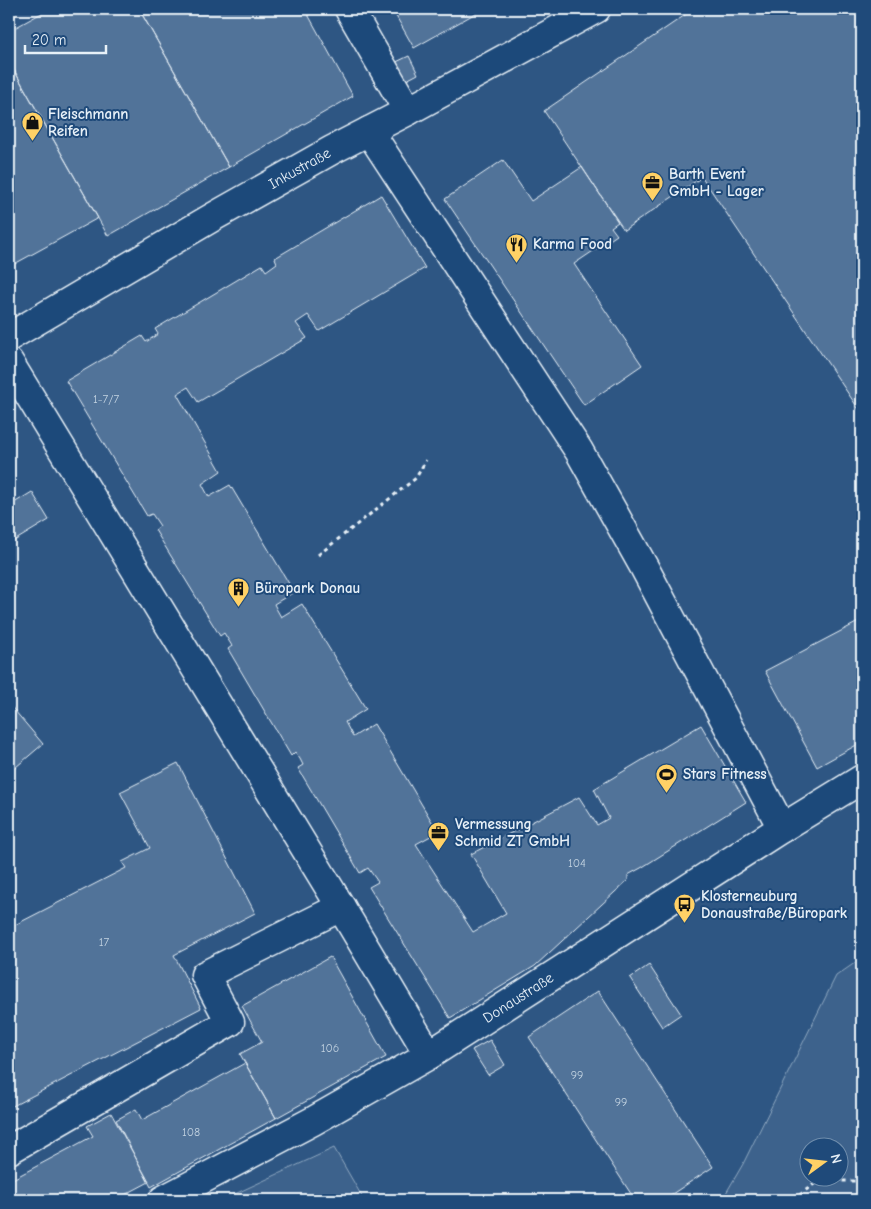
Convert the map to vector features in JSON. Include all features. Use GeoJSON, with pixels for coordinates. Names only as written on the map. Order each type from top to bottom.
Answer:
{"type":"FeatureCollection","features":[{"type":"Feature","properties":{"kind":"street"},"geometry":{"type":"LineString","coordinates":[[349,9],[408,111]]}},
{"type":"Feature","properties":{"kind":"street","name":"Inkustraße"},"geometry":{"type":"LineString","coordinates":[[9,337],[213,217],[332,150],[408,111],[555,18],[596,9]]}},
{"type":"Feature","properties":{"kind":"street"},"geometry":{"type":"LineString","coordinates":[[369,131],[579,451],[644,567],[782,828]]}},
{"type":"Feature","properties":{"kind":"street"},"geometry":{"type":"LineString","coordinates":[[9,362],[429,1055]]}},
{"type":"Feature","properties":{"kind":"street","name":"Donaustraße"},"geometry":{"type":"LineString","coordinates":[[163,1200],[313,1121],[429,1055],[782,828],[862,779]]}},
{"type":"Feature","properties":{"kind":"street"},"geometry":{"type":"LineString","coordinates":[[9,1150],[230,1022],[205,975],[341,907]]}},
{"type":"Feature","properties":{"kind":"path"},"geometry":{"type":"LineString","coordinates":[[318,556],[416,478],[426,460]]}},
{"type":"Feature","properties":{"kind":"path"},"geometry":{"type":"LineString","coordinates":[[793,1200],[818,1181],[862,1181]]}},
{"type":"Feature","properties":{"kind":"shaded area"},"geometry":{"type":"Polygon","coordinates":[[[9,9],[862,9],[862,958],[836,976],[743,1164],[723,1200],[364,1200],[333,1148],[222,1200],[9,1200],[9,9]]]}},
{"type":"Feature","properties":{"kind":"shaded area"},"geometry":{"type":"Polygon","coordinates":[[[862,958],[862,1200],[722,1200],[743,1164],[836,976],[862,958]]]}},
{"type":"Feature","properties":{"kind":"shaded area"},"geometry":{"type":"Polygon","coordinates":[[[334,1148],[364,1200],[222,1200],[334,1148]]]}},
{"type":"Feature","properties":{"kind":"building"},"geometry":{"type":"Polygon","coordinates":[[[49,9],[139,9],[229,167],[108,236],[9,61],[9,31],[49,9]]]}},
{"type":"Feature","properties":{"kind":"building"},"geometry":{"type":"Polygon","coordinates":[[[139,9],[305,9],[353,96],[229,167],[139,9]]]}},
{"type":"Feature","properties":{"kind":"building"},"geometry":{"type":"Polygon","coordinates":[[[392,9],[483,9],[414,48],[392,9]]]}},
{"type":"Feature","properties":{"kind":"building"},"geometry":{"type":"Polygon","coordinates":[[[694,9],[862,9],[862,414],[702,177],[624,230],[544,111],[694,9]]]}},
{"type":"Feature","properties":{"kind":"building"},"geometry":{"type":"Polygon","coordinates":[[[409,56],[418,74],[401,83],[392,64],[409,56]]]}},
{"type":"Feature","properties":{"kind":"building","name":"Fleischmann Reifen"},"geometry":{"type":"Polygon","coordinates":[[[11,65],[98,218],[9,267],[9,66],[11,65]]]}},
{"type":"Feature","properties":{"kind":"building"},"geometry":{"type":"Polygon","coordinates":[[[503,160],[531,201],[582,167],[618,222],[611,227],[617,235],[574,264],[642,365],[584,405],[445,199],[503,160]]]}},
{"type":"Feature","properties":{"kind":"building","name":"Büropark Donau"},"geometry":{"type":"Polygon","coordinates":[[[381,195],[425,268],[319,331],[308,315],[296,323],[307,338],[198,402],[188,387],[177,394],[221,471],[202,484],[209,497],[230,485],[294,592],[274,604],[281,617],[302,604],[366,709],[345,722],[353,737],[374,724],[438,832],[416,844],[473,932],[506,913],[471,854],[579,797],[597,825],[609,818],[594,789],[701,725],[746,802],[628,875],[628,880],[535,966],[450,1018],[369,887],[378,882],[368,868],[360,873],[298,768],[303,765],[300,759],[295,752],[291,756],[228,649],[232,646],[224,633],[220,636],[155,530],[160,526],[152,514],[147,516],[66,381],[142,336],[146,342],[158,334],[155,329],[262,265],[266,271],[277,263],[275,258],[381,195]]]}},
{"type":"Feature","properties":{"kind":"building"},"geometry":{"type":"Polygon","coordinates":[[[32,492],[49,520],[9,544],[9,506],[32,492]]]}},
{"type":"Feature","properties":{"kind":"building"},"geometry":{"type":"Polygon","coordinates":[[[862,620],[862,742],[817,767],[765,671],[862,620]]]}},
{"type":"Feature","properties":{"kind":"building"},"geometry":{"type":"Polygon","coordinates":[[[9,704],[43,744],[9,773],[9,704]]]}},
{"type":"Feature","properties":{"kind":"building"},"geometry":{"type":"Polygon","coordinates":[[[178,763],[255,913],[174,955],[201,1008],[9,1108],[9,928],[126,868],[122,862],[150,848],[120,792],[178,763]]]}},
{"type":"Feature","properties":{"kind":"building"},"geometry":{"type":"Polygon","coordinates":[[[330,957],[386,1057],[276,1118],[240,1054],[262,1042],[242,1006],[330,957]]]}},
{"type":"Feature","properties":{"kind":"building"},"geometry":{"type":"Polygon","coordinates":[[[649,965],[681,1014],[662,1027],[630,978],[649,965]]]}},
{"type":"Feature","properties":{"kind":"building"},"geometry":{"type":"Polygon","coordinates":[[[598,991],[713,1167],[663,1200],[635,1200],[529,1037],[598,991]]]}},
{"type":"Feature","properties":{"kind":"building"},"geometry":{"type":"Polygon","coordinates":[[[490,1040],[505,1065],[488,1075],[472,1050],[490,1040]]]}},
{"type":"Feature","properties":{"kind":"building"},"geometry":{"type":"Polygon","coordinates":[[[245,1063],[276,1118],[151,1187],[116,1120],[136,1109],[142,1120],[245,1063]]]}},
{"type":"Feature","properties":{"kind":"building"},"geometry":{"type":"Polygon","coordinates":[[[111,1113],[149,1182],[115,1200],[9,1200],[9,1181],[93,1136],[87,1126],[111,1113]]]}},
{"type":"Feature","properties":{"kind":"place","name":"Fleischmann Reifen"},"geometry":{"type":"Point","coordinates":[32,142]}},
{"type":"Feature","properties":{"kind":"place","name":"Barth Event GmbH - Lager"},"geometry":{"type":"Point","coordinates":[653,202]}},
{"type":"Feature","properties":{"kind":"place","name":"Karma Food"},"geometry":{"type":"Point","coordinates":[517,263]}},
{"type":"Feature","properties":{"kind":"place","name":"Büropark Donau"},"geometry":{"type":"Point","coordinates":[239,607]}},
{"type":"Feature","properties":{"kind":"place","name":"Stars Fitness"},"geometry":{"type":"Point","coordinates":[667,793]}},
{"type":"Feature","properties":{"kind":"place","name":"Vermessung Schmid ZT GmbH"},"geometry":{"type":"Point","coordinates":[439,852]}},
{"type":"Feature","properties":{"kind":"place","name":"Klosterneuburg Donaustraße/Büropark"},"geometry":{"type":"Point","coordinates":[685,924]}}]}
